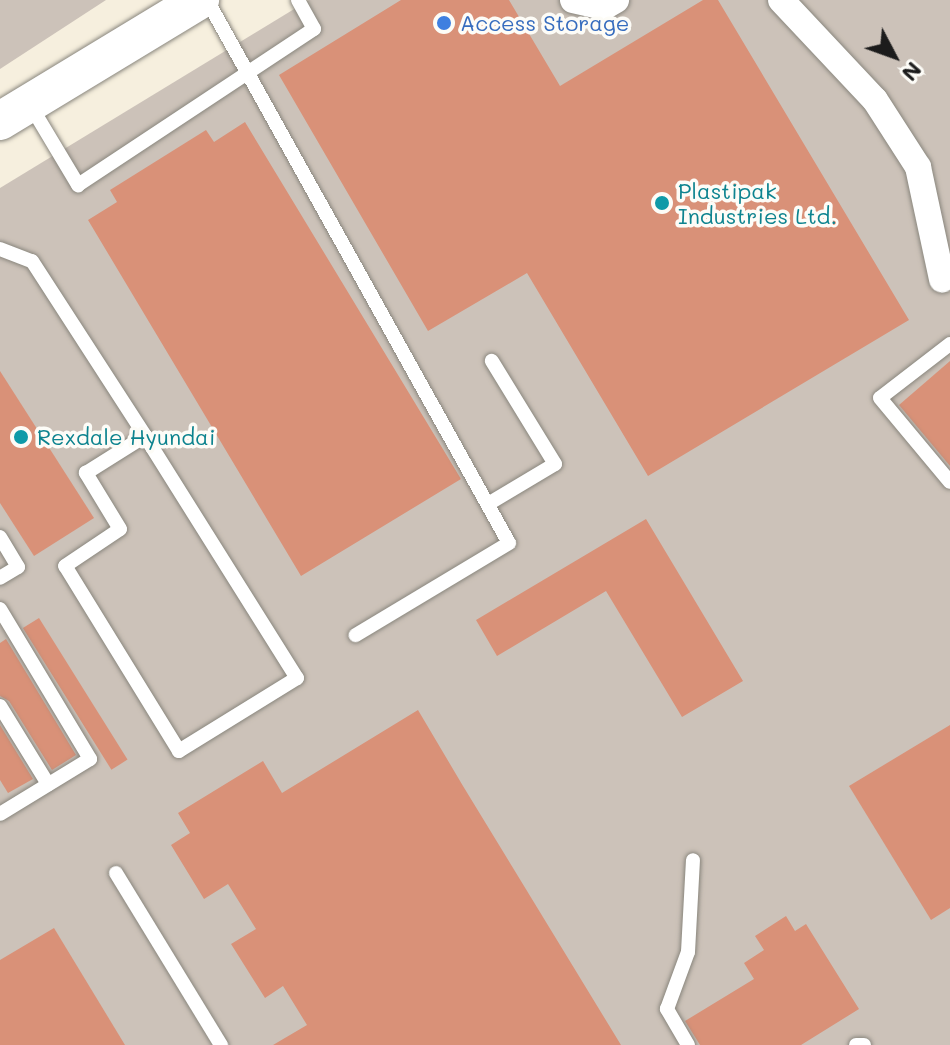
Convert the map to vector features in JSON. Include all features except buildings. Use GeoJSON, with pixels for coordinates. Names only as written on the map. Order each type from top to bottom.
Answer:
{"type":"FeatureCollection","features":[{"type":"Feature","properties":{"kind":"main road"},"geometry":{"type":"LineString","coordinates":[[14,112],[200,0]]}},
{"type":"Feature","properties":{"kind":"street"},"geometry":{"type":"LineString","coordinates":[[573,0],[604,7],[616,0]]}},
{"type":"Feature","properties":{"kind":"street"},"geometry":{"type":"LineString","coordinates":[[781,0],[875,100],[918,167],[942,279]]}},
{"type":"Feature","properties":{"kind":"lane"},"geometry":{"type":"LineString","coordinates":[[207,0],[509,543],[356,635]]}},
{"type":"Feature","properties":{"kind":"lane"},"geometry":{"type":"LineString","coordinates":[[14,112],[78,185],[314,29],[298,0]]}},
{"type":"Feature","properties":{"kind":"lane"},"geometry":{"type":"LineString","coordinates":[[0,249],[32,261],[145,436],[297,678],[179,751],[65,566],[120,529],[86,473],[145,436]]}},
{"type":"Feature","properties":{"kind":"lane"},"geometry":{"type":"LineString","coordinates":[[950,344],[880,398],[950,482]]}},
{"type":"Feature","properties":{"kind":"lane"},"geometry":{"type":"LineString","coordinates":[[488,504],[555,464],[492,361]]}},
{"type":"Feature","properties":{"kind":"lane"},"geometry":{"type":"LineString","coordinates":[[0,537],[18,567],[0,578]]}},
{"type":"Feature","properties":{"kind":"lane"},"geometry":{"type":"LineString","coordinates":[[0,609],[90,759],[4,811],[0,793]]}},
{"type":"Feature","properties":{"kind":"lane"},"geometry":{"type":"LineString","coordinates":[[0,706],[48,784]]}},
{"type":"Feature","properties":{"kind":"lane"},"geometry":{"type":"LineString","coordinates":[[688,1045],[667,1009],[688,952],[693,860]]}},
{"type":"Feature","properties":{"kind":"lane"},"geometry":{"type":"LineString","coordinates":[[116,873],[221,1045]]}},
{"type":"Feature","properties":{"kind":"lane"},"geometry":{"type":"LineString","coordinates":[[856,1045],[864,1045]]}},
{"type":"Feature","properties":{"kind":"shaded area"},"geometry":{"type":"Polygon","coordinates":[[[0,0],[106,0],[0,69],[0,0]]]}},
{"type":"Feature","properties":{"kind":"shaded area"},"geometry":{"type":"Polygon","coordinates":[[[309,0],[950,0],[950,1045],[0,1045],[0,188],[309,0]]]}},
{"type":"Feature","properties":{"kind":"place","name":"Access Storage"},"geometry":{"type":"Point","coordinates":[444,23]}},
{"type":"Feature","properties":{"kind":"place","name":"Plastipak Industries Ltd."},"geometry":{"type":"Point","coordinates":[662,203]}},
{"type":"Feature","properties":{"kind":"place","name":"Rexdale Hyundai"},"geometry":{"type":"Point","coordinates":[21,437]}}]}
